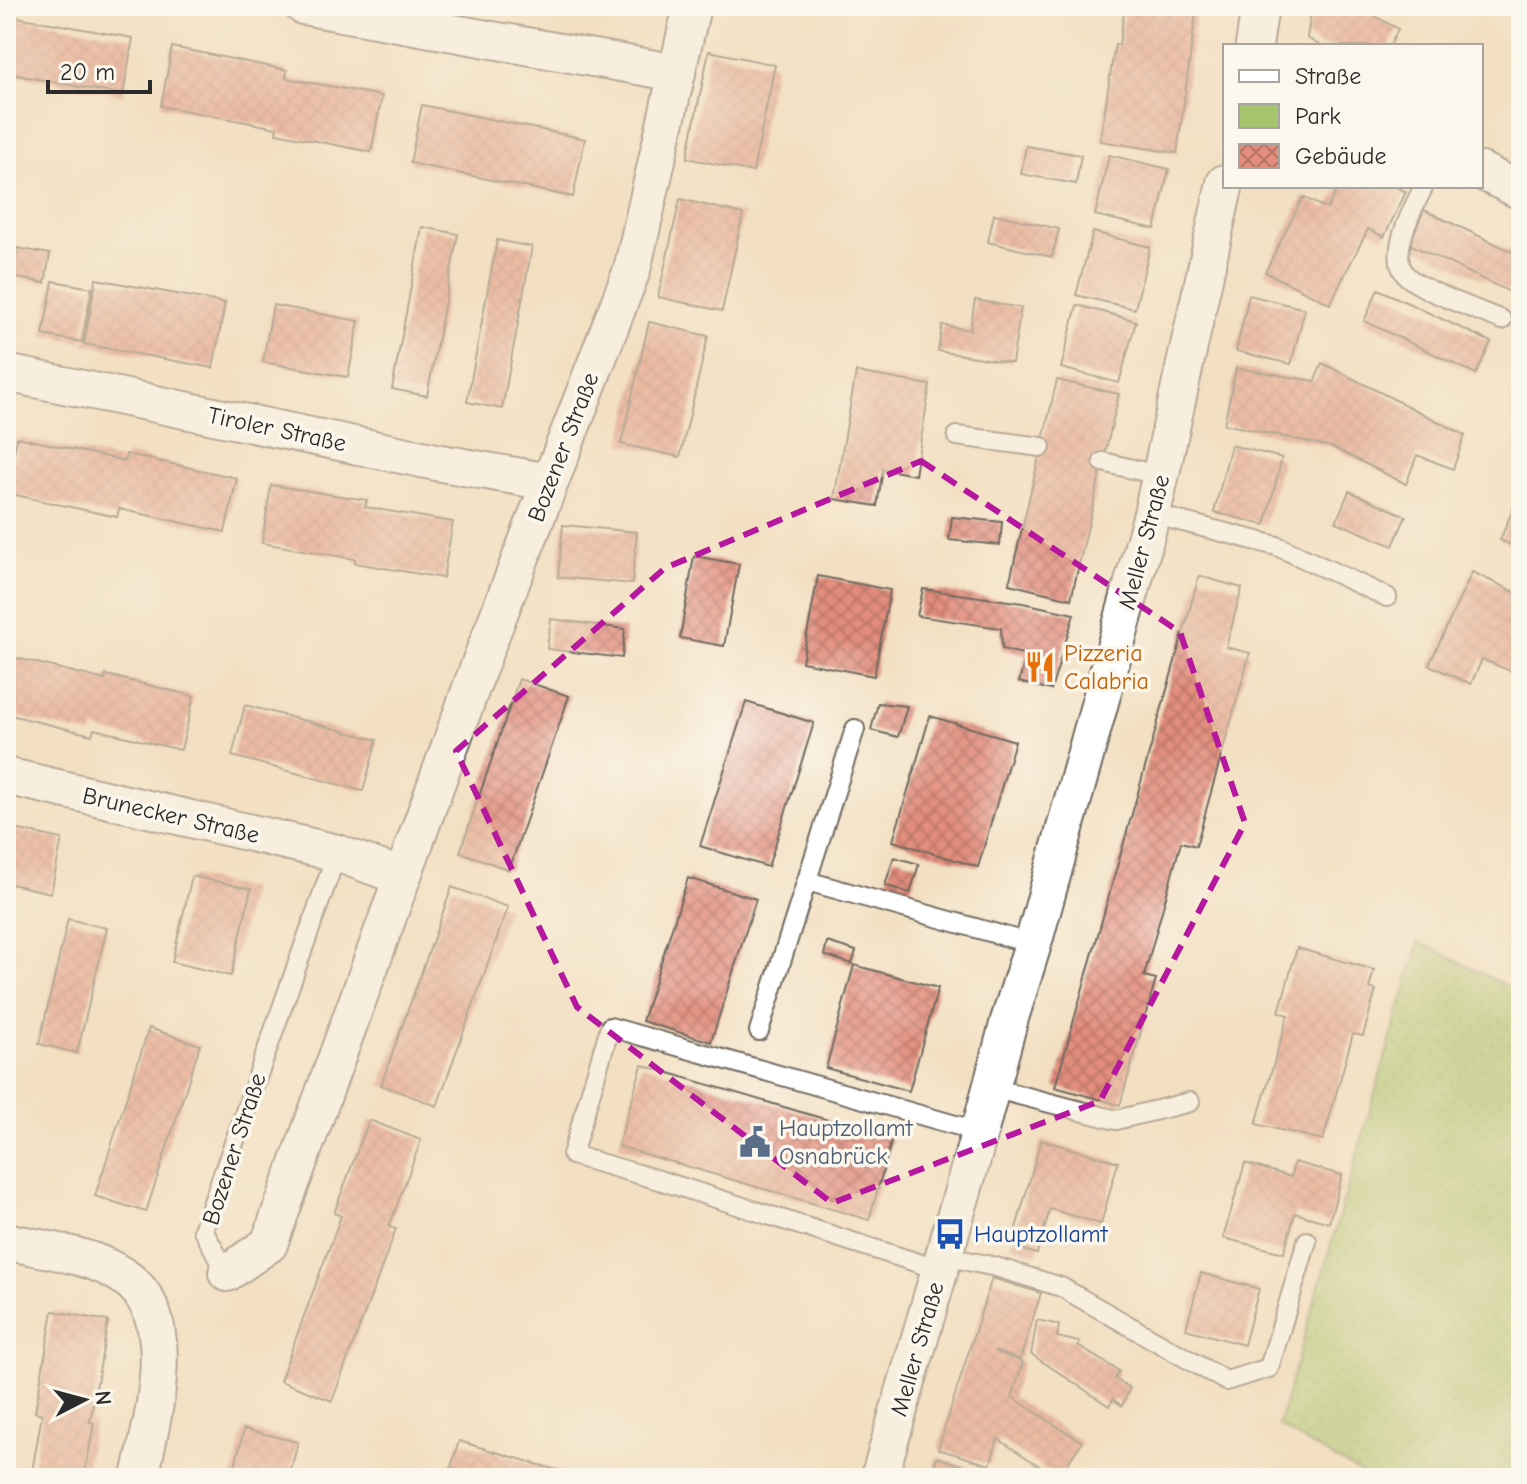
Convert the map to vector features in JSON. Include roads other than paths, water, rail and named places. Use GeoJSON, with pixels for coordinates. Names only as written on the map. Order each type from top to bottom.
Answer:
{"type":"FeatureCollection","features":[{"type":"Feature","properties":{"kind":"street"},"geometry":{"type":"LineString","coordinates":[[303,6],[677,73]]}},
{"type":"Feature","properties":{"kind":"street","name":"Bozener Straße"},"geometry":{"type":"LineString","coordinates":[[227,1273],[269,1244],[482,658],[632,270],[692,6]]}},
{"type":"Feature","properties":{"kind":"street"},"geometry":{"type":"LineString","coordinates":[[1254,44],[1260,6]]}},
{"type":"Feature","properties":{"kind":"street"},"geometry":{"type":"LineString","coordinates":[[1483,172],[1521,191]]}},
{"type":"Feature","properties":{"kind":"street","name":"Meller Straße"},"geometry":{"type":"LineString","coordinates":[[879,1478],[980,1132],[1152,514],[1224,188]]}},
{"type":"Feature","properties":{"kind":"street","name":"Tiroler Straße"},"geometry":{"type":"LineString","coordinates":[[6,373],[436,462],[549,482]]}},
{"type":"Feature","properties":{"kind":"street","name":"Brunecker Straße"},"geometry":{"type":"LineString","coordinates":[[6,776],[337,853]]}},
{"type":"Feature","properties":{"kind":"street"},"geometry":{"type":"LineString","coordinates":[[337,853],[402,877]]}},
{"type":"Feature","properties":{"kind":"street"},"geometry":{"type":"LineString","coordinates":[[6,1241],[91,1261],[125,1277],[149,1302],[158,1339],[159,1378],[140,1478]]}},
{"type":"Feature","properties":{"kind":"lane"},"geometry":{"type":"LineString","coordinates":[[1423,188],[1402,234],[1399,260],[1405,274],[1418,284],[1502,320]]}},
{"type":"Feature","properties":{"kind":"lane"},"geometry":{"type":"LineString","coordinates":[[957,436],[1041,447]]}},
{"type":"Feature","properties":{"kind":"lane"},"geometry":{"type":"LineString","coordinates":[[1103,462],[1162,476]]}},
{"type":"Feature","properties":{"kind":"lane"},"geometry":{"type":"LineString","coordinates":[[1152,514],[1277,546],[1387,597]]}},
{"type":"Feature","properties":{"kind":"lane"},"geometry":{"type":"LineString","coordinates":[[759,1031],[855,729]]}},
{"type":"Feature","properties":{"kind":"lane","name":"Bozener Straße"},"geometry":{"type":"LineString","coordinates":[[227,1273],[203,1230],[337,853]]}},
{"type":"Feature","properties":{"kind":"lane"},"geometry":{"type":"LineString","coordinates":[[807,881],[1033,944]]}},
{"type":"Feature","properties":{"kind":"lane"},"geometry":{"type":"LineString","coordinates":[[980,1132],[610,1027],[572,1155],[942,1263],[996,1267],[1061,1287],[1226,1381],[1269,1368],[1307,1241]]}},
{"type":"Feature","properties":{"kind":"lane"},"geometry":{"type":"LineString","coordinates":[[992,1088],[1116,1120],[1190,1102]]}},
{"type":"Feature","properties":{"kind":"place","name":"Pizzeria Calabria"},"geometry":{"type":"Point","coordinates":[1040,667]}},
{"type":"Feature","properties":{"kind":"place","name":"Hauptzollamt Osnabrück"},"geometry":{"type":"Point","coordinates":[755,1142]}},
{"type":"Feature","properties":{"kind":"place","name":"Hauptzollamt"},"geometry":{"type":"Point","coordinates":[950,1234]}}]}
